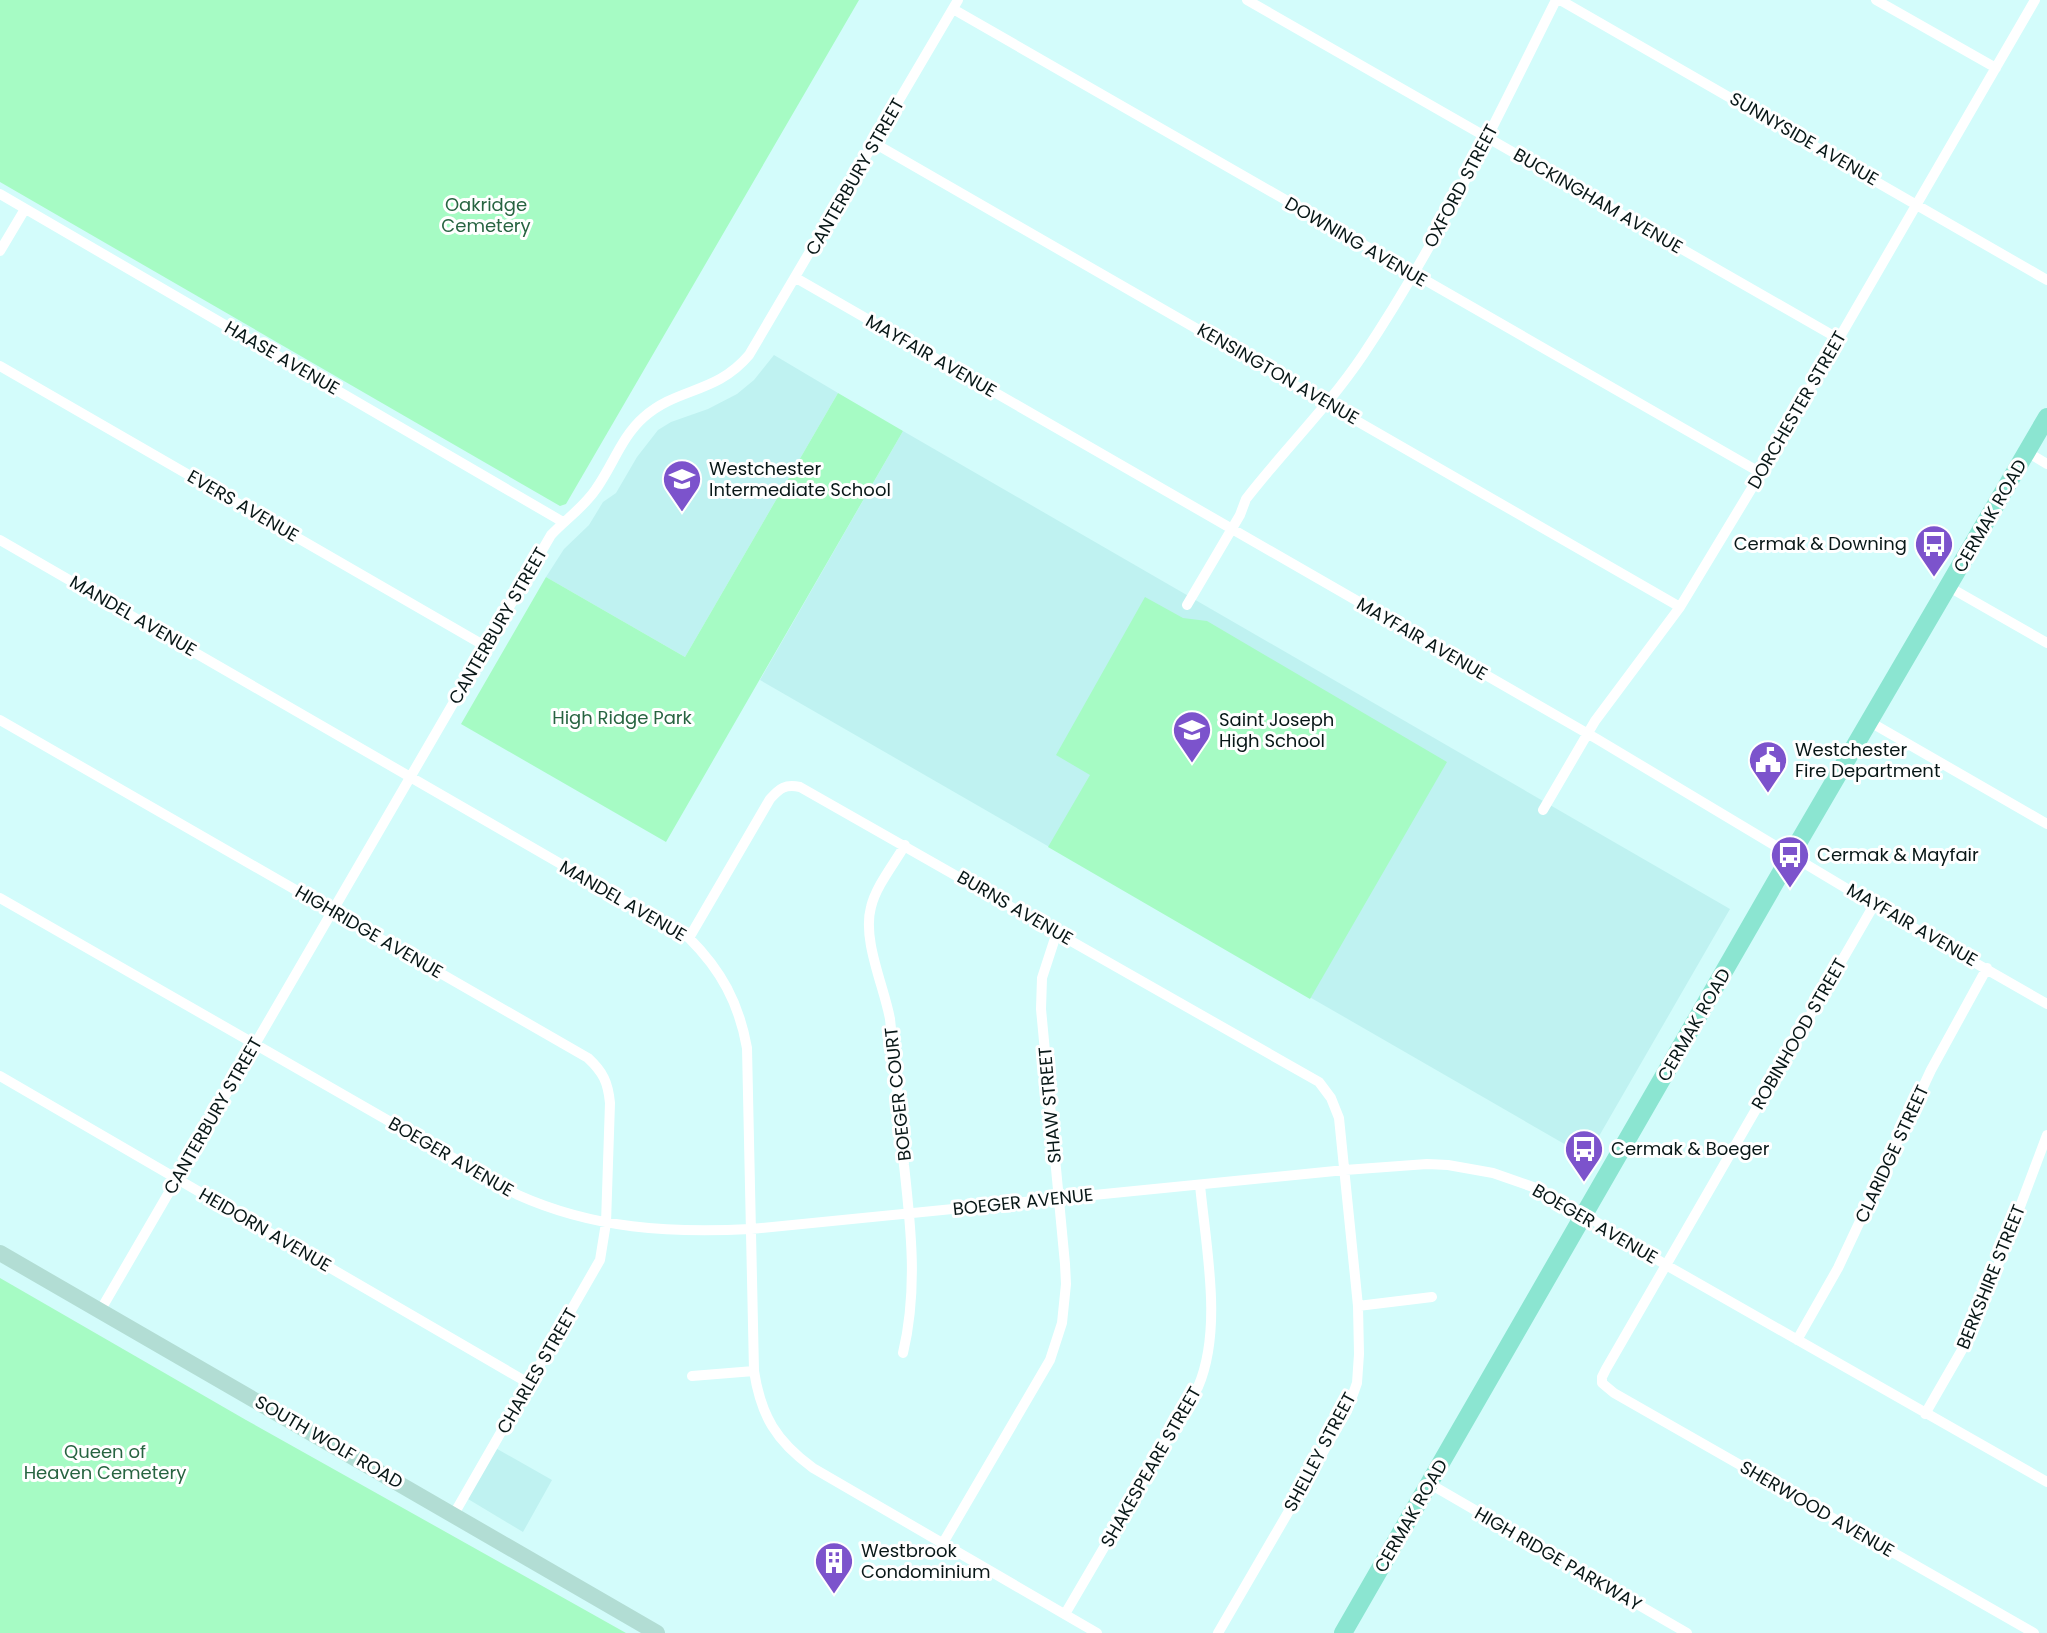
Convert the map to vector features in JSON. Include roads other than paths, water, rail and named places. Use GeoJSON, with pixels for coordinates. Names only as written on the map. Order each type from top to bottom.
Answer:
{"type":"FeatureCollection","features":[{"type":"Feature","properties":{"kind":"main road","name":"CERMAK ROAD"},"geometry":{"type":"LineString","coordinates":[[1343,1633],[1791,855],[2047,418]]}},
{"type":"Feature","properties":{"kind":"main road","name":"SOUTH WOLF ROAD"},"geometry":{"type":"LineString","coordinates":[[0,1253],[657,1633]]}},
{"type":"Feature","properties":{"kind":"street","name":"BUCKINGHAM AVENUE"},"geometry":{"type":"LineString","coordinates":[[1247,0],[1839,339]]}},
{"type":"Feature","properties":{"kind":"street","name":"OXFORD STREET"},"geometry":{"type":"LineString","coordinates":[[1187,605],[1246,499],[1328,403],[1371,342],[1413,274],[1488,138],[1558,0]]}},
{"type":"Feature","properties":{"kind":"street","name":"SUNNYSIDE AVENUE"},"geometry":{"type":"LineString","coordinates":[[1558,0],[2047,280]]}},
{"type":"Feature","properties":{"kind":"street"},"geometry":{"type":"LineString","coordinates":[[1875,0],[1996,68]]}},
{"type":"Feature","properties":{"kind":"street","name":"DORCHESTER STREET"},"geometry":{"type":"LineString","coordinates":[[1543,810],[1587,734],[1680,607],[1761,473],[2035,0]]}},
{"type":"Feature","properties":{"kind":"street","name":"CANTERBURY STREET"},"geometry":{"type":"LineString","coordinates":[[100,1311],[551,535],[588,499],[628,435],[646,415],[674,398],[701,390],[722,379],[743,362],[759,342],[955,4]]}},
{"type":"Feature","properties":{"kind":"street","name":"DOWNING AVENUE"},"geometry":{"type":"LineString","coordinates":[[955,4],[1413,274],[1761,473]]}},
{"type":"Feature","properties":{"kind":"street","name":"KENSINGTON AVENUE"},"geometry":{"type":"LineString","coordinates":[[874,143],[1680,607]]}},
{"type":"Feature","properties":{"kind":"street","name":"HAASE AVENUE"},"geometry":{"type":"LineString","coordinates":[[0,194],[563,522]]}},
{"type":"Feature","properties":{"kind":"street"},"geometry":{"type":"LineString","coordinates":[[0,251],[25,209]]}},
{"type":"Feature","properties":{"kind":"street","name":"MAYFAIR AVENUE"},"geometry":{"type":"LineString","coordinates":[[796,278],[1587,734],[1874,905],[2047,1004]]}},
{"type":"Feature","properties":{"kind":"street","name":"EVERS AVENUE"},"geometry":{"type":"LineString","coordinates":[[0,366],[485,646]]}},
{"type":"Feature","properties":{"kind":"street"},"geometry":{"type":"LineString","coordinates":[[2027,452],[2047,464]]}},
{"type":"Feature","properties":{"kind":"street","name":"MANDEL AVENUE"},"geometry":{"type":"LineString","coordinates":[[0,540],[689,938],[723,979],[733,998],[747,1048],[754,1371],[764,1413],[774,1431],[799,1458],[1097,1633]]}},
{"type":"Feature","properties":{"kind":"street"},"geometry":{"type":"LineString","coordinates":[[1949,587],[2047,643]]}},
{"type":"Feature","properties":{"kind":"street","name":"HIGHRIDGE AVENUE"},"geometry":{"type":"LineString","coordinates":[[0,720],[588,1058],[599,1068],[609,1088],[606,1223]]}},
{"type":"Feature","properties":{"kind":"street"},"geometry":{"type":"LineString","coordinates":[[1870,722],[2047,824]]}},
{"type":"Feature","properties":{"kind":"street","name":"BURNS AVENUE"},"geometry":{"type":"LineString","coordinates":[[689,938],[770,799],[780,788],[789,785],[800,787],[1319,1082],[1331,1098],[1339,1118],[1345,1170]]}},
{"type":"Feature","properties":{"kind":"street","name":"BOEGER COURT"},"geometry":{"type":"LineString","coordinates":[[903,1353],[909,1330],[913,1289],[909,1213],[890,1019],[886,993],[870,940],[869,925],[873,900],[905,845]]}},
{"type":"Feature","properties":{"kind":"street","name":"BOEGER AVENUE"},"geometry":{"type":"LineString","coordinates":[[0,898],[518,1195],[568,1215],[606,1223],[684,1232],[751,1229],[1345,1170],[1427,1164],[1471,1168],[1515,1179],[1585,1215],[1666,1265],[2047,1482]]}},
{"type":"Feature","properties":{"kind":"street","name":"ROBINHOOD STREET"},"geometry":{"type":"LineString","coordinates":[[1602,1383],[1606,1369],[1874,905]]}},
{"type":"Feature","properties":{"kind":"street","name":"SHAW STREET"},"geometry":{"type":"LineString","coordinates":[[943,1543],[1039,1381],[1062,1323],[1066,1284],[1041,1009],[1042,978],[1056,932]]}},
{"type":"Feature","properties":{"kind":"street","name":"CLARIDGE STREET"},"geometry":{"type":"LineString","coordinates":[[1797,1340],[1838,1268],[1931,1070],[1987,968]]}},
{"type":"Feature","properties":{"kind":"street","name":"HEIDORN AVENUE"},"geometry":{"type":"LineString","coordinates":[[0,1076],[530,1384]]}},
{"type":"Feature","properties":{"kind":"street","name":"BERKSHIRE STREET"},"geometry":{"type":"LineString","coordinates":[[1925,1414],[1974,1329],[2047,1135]]}},
{"type":"Feature","properties":{"kind":"street","name":"SHELLEY STREET"},"geometry":{"type":"LineString","coordinates":[[1218,1633],[1352,1399],[1358,1367],[1358,1306],[1345,1170]]}},
{"type":"Feature","properties":{"kind":"street","name":"SHAKESPEARE STREET"},"geometry":{"type":"LineString","coordinates":[[1065,1614],[1198,1387],[1205,1370],[1212,1316],[1200,1185]]}},
{"type":"Feature","properties":{"kind":"street","name":"CHARLES STREET"},"geometry":{"type":"LineString","coordinates":[[454,1514],[600,1259],[606,1223]]}},
{"type":"Feature","properties":{"kind":"street"},"geometry":{"type":"LineString","coordinates":[[1358,1306],[1432,1297]]}},
{"type":"Feature","properties":{"kind":"street"},"geometry":{"type":"LineString","coordinates":[[692,1376],[754,1371]]}},
{"type":"Feature","properties":{"kind":"street","name":"SHERWOOD AVENUE"},"geometry":{"type":"LineString","coordinates":[[1602,1383],[1614,1393],[2034,1633]]}},
{"type":"Feature","properties":{"kind":"street","name":"HIGH RIDGE PARKWAY"},"geometry":{"type":"LineString","coordinates":[[1430,1484],[1687,1633]]}},
{"type":"Feature","properties":{"kind":"place","name":"Westchester Intermediate School"},"geometry":{"type":"Point","coordinates":[682,513]}},
{"type":"Feature","properties":{"kind":"place","name":"Cermak & Downing"},"geometry":{"type":"Point","coordinates":[1934,578]}},
{"type":"Feature","properties":{"kind":"place","name":"Saint Joseph High School"},"geometry":{"type":"Point","coordinates":[1192,764]}},
{"type":"Feature","properties":{"kind":"place","name":"Westchester Fire Department"},"geometry":{"type":"Point","coordinates":[1768,794]}},
{"type":"Feature","properties":{"kind":"place","name":"Cermak & Mayfair"},"geometry":{"type":"Point","coordinates":[1790,889]}},
{"type":"Feature","properties":{"kind":"place","name":"Cermak & Boeger"},"geometry":{"type":"Point","coordinates":[1584,1183]}},
{"type":"Feature","properties":{"kind":"place","name":"Westbrook Condominium"},"geometry":{"type":"Point","coordinates":[834,1595]}},
{"type":"Feature","properties":{"kind":"park label","name":"Oakridge Cemetery"},"geometry":{"type":"Point","coordinates":[486,215]}},
{"type":"Feature","properties":{"kind":"park label","name":"High Ridge Park"},"geometry":{"type":"Point","coordinates":[622,718]}},
{"type":"Feature","properties":{"kind":"park label","name":"Queen of Heaven Cemetery"},"geometry":{"type":"Point","coordinates":[105,1462]}}]}
